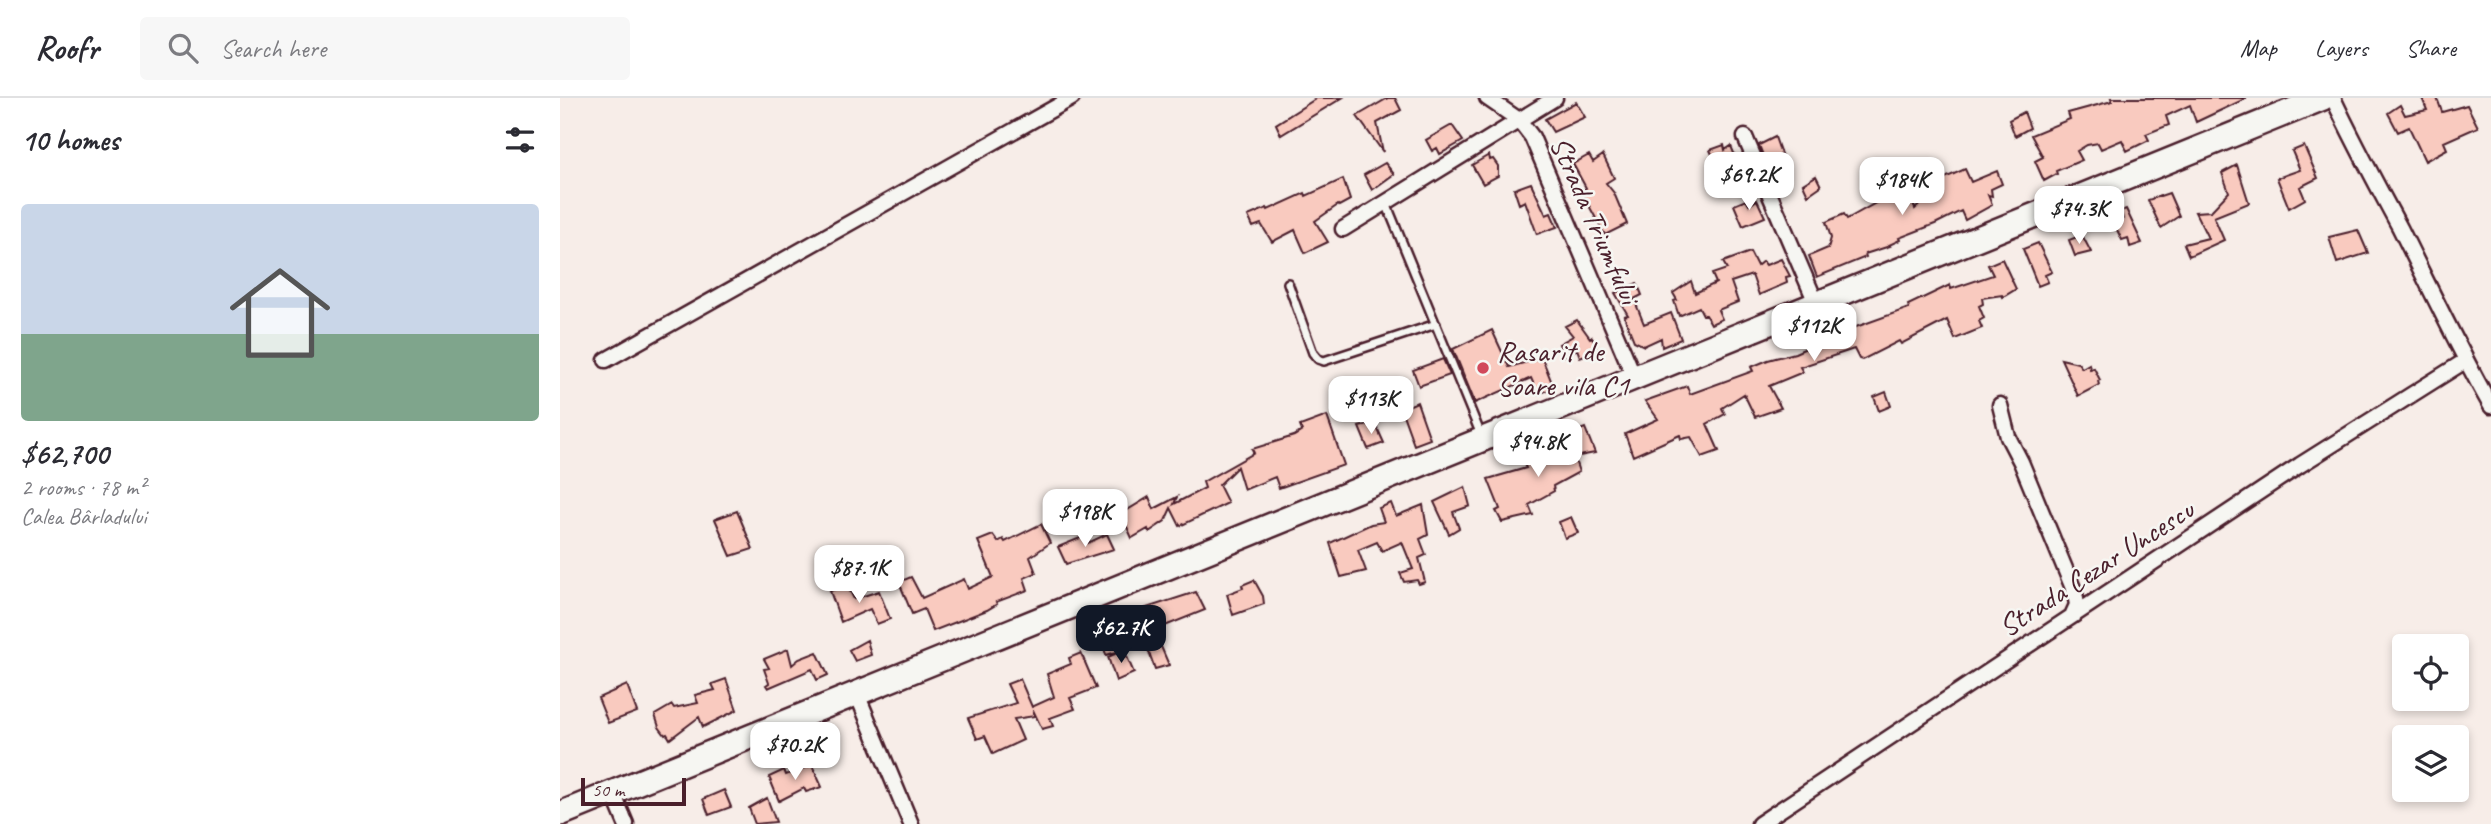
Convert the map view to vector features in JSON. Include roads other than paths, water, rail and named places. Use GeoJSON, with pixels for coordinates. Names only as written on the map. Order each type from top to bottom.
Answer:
{"type":"FeatureCollection","features":[{"type":"Feature","properties":{"kind":"main road"},"geometry":{"type":"LineString","coordinates":[[560,814],[2323,98]]}},
{"type":"Feature","properties":{"kind":"street"},"geometry":{"type":"LineString","coordinates":[[606,360],[1072,98]]}},
{"type":"Feature","properties":{"kind":"street","name":"Strada Triumfului"},"geometry":{"type":"LineString","coordinates":[[1486,98],[1519,120],[1532,137],[1635,379]]}},
{"type":"Feature","properties":{"kind":"street"},"geometry":{"type":"LineString","coordinates":[[1343,229],[1555,98]]}},
{"type":"Feature","properties":{"kind":"street"},"geometry":{"type":"LineString","coordinates":[[2333,98],[2465,361],[2491,406]]}},
{"type":"Feature","properties":{"kind":"street"},"geometry":{"type":"LineString","coordinates":[[1745,137],[1817,305]]}},
{"type":"Feature","properties":{"kind":"street","name":"Strada Cezar Uncescu"},"geometry":{"type":"LineString","coordinates":[[1759,824],[2300,466],[2465,361]]}},
{"type":"Feature","properties":{"kind":"street"},"geometry":{"type":"LineString","coordinates":[[2000,405],[2008,437],[2076,593],[2077,605],[2072,616]]}},
{"type":"Feature","properties":{"kind":"street"},"geometry":{"type":"LineString","coordinates":[[857,694],[911,824]]}},
{"type":"Feature","properties":{"kind":"street"},"geometry":{"type":"LineString","coordinates":[[613,793],[626,824]]}},
{"type":"Feature","properties":{"kind":"lane"},"geometry":{"type":"LineString","coordinates":[[1385,203],[1483,440]]}},
{"type":"Feature","properties":{"kind":"lane"},"geometry":{"type":"LineString","coordinates":[[1288,283],[1313,353],[1324,361],[1436,324]]}},
{"type":"Feature","properties":{"kind":"place","name":"Rasarit de Soare vila C1"},"geometry":{"type":"Point","coordinates":[1483,368]}}]}
